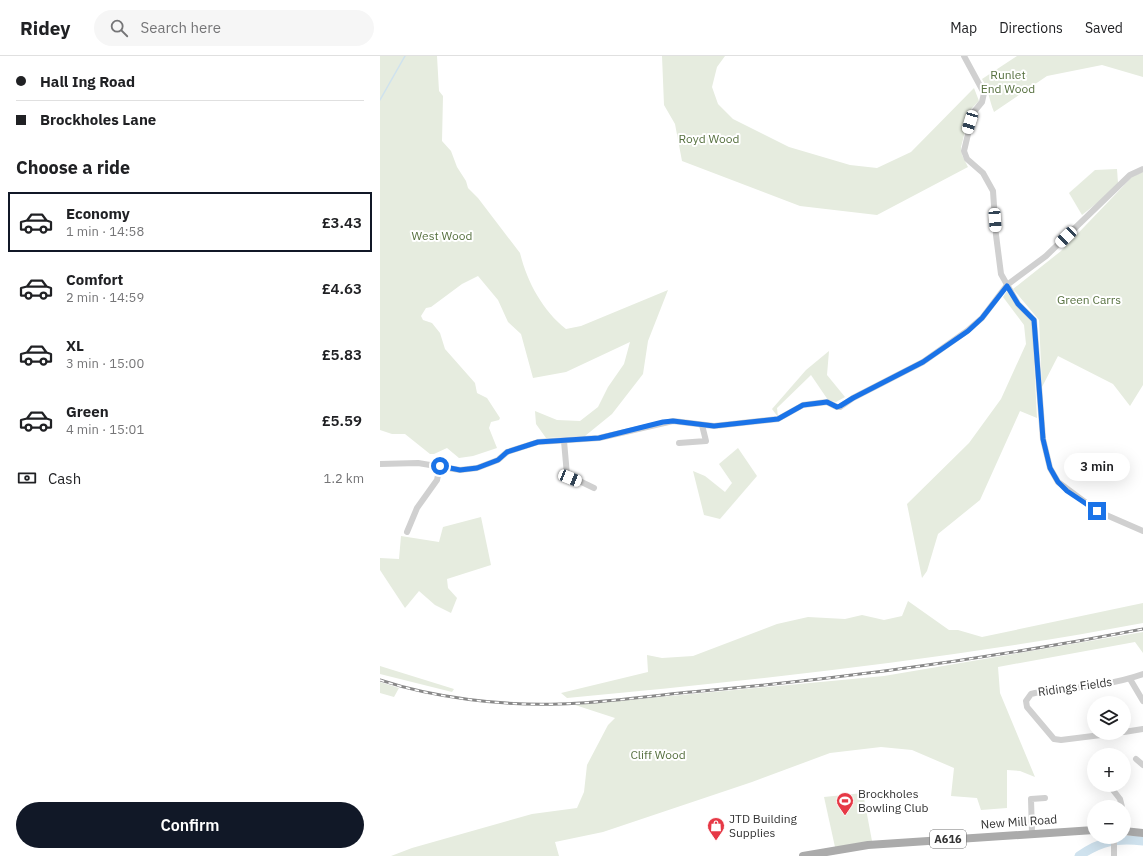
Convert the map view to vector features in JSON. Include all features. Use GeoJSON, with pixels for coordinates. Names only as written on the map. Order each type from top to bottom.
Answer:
{"type":"FeatureCollection","features":[{"type":"Feature","properties":{"kind":"main road","name":"New Mill Road"},"geometry":{"type":"LineString","coordinates":[[803,856],[868,845],[1087,830]]}},
{"type":"Feature","properties":{"kind":"main road"},"geometry":{"type":"LineString","coordinates":[[1131,832],[1143,833]]}},
{"type":"Feature","properties":{"kind":"street"},"geometry":{"type":"LineString","coordinates":[[964,56],[984,93],[982,102],[973,114],[964,151],[967,159],[983,173],[992,186],[1001,274],[1018,304],[1034,320],[1043,439],[1050,468],[1058,482],[1067,491],[1097,511],[1143,531]]}},
{"type":"Feature","properties":{"kind":"street"},"geometry":{"type":"LineString","coordinates":[[380,464],[399,463],[440,466],[460,470],[477,468],[498,460],[507,452],[538,442],[599,438],[668,421],[714,426],[778,419],[803,405],[827,402],[837,407],[840,406],[923,362],[968,331],[982,318],[1007,286],[1046,256],[1130,175],[1143,169]]}},
{"type":"Feature","properties":{"kind":"street"},"geometry":{"type":"LineString","coordinates":[[680,443],[706,441],[702,425]]}},
{"type":"Feature","properties":{"kind":"street"},"geometry":{"type":"LineString","coordinates":[[564,441],[567,476],[594,488]]}},
{"type":"Feature","properties":{"kind":"street"},"geometry":{"type":"LineString","coordinates":[[407,532],[417,508],[437,480],[440,466]]}},
{"type":"Feature","properties":{"kind":"street","name":"Ridings Fields"},"geometry":{"type":"LineString","coordinates":[[1087,737],[1061,740],[1054,739],[1027,707],[1026,701],[1031,694],[1035,693],[1130,679],[1143,674]]}},
{"type":"Feature","properties":{"kind":"street"},"geometry":{"type":"LineString","coordinates":[[1130,679],[1143,700]]}},
{"type":"Feature","properties":{"kind":"street"},"geometry":{"type":"LineString","coordinates":[[1131,731],[1143,729]]}},
{"type":"Feature","properties":{"kind":"street"},"geometry":{"type":"LineString","coordinates":[[1136,759],[1143,765]]}},
{"type":"Feature","properties":{"kind":"street"},"geometry":{"type":"LineString","coordinates":[[1032,833],[1031,799],[1045,798]]}},
{"type":"Feature","properties":{"kind":"street"},"geometry":{"type":"LineString","coordinates":[[1114,844],[1114,856]]}},
{"type":"Feature","properties":{"kind":"green space","name":"West Wood"},"geometry":{"type":"Polygon","coordinates":[[[380,56],[437,56],[439,91],[443,96],[442,141],[451,151],[457,167],[466,181],[468,188],[478,198],[520,253],[527,275],[543,305],[566,329],[581,326],[668,290],[648,341],[643,374],[612,414],[585,436],[546,438],[536,424],[535,411],[557,420],[580,421],[598,407],[608,387],[624,364],[630,342],[566,372],[533,378],[521,334],[508,322],[498,300],[478,276],[462,284],[431,307],[426,308],[421,316],[423,320],[432,323],[440,333],[445,349],[475,383],[477,393],[487,398],[500,418],[499,420],[491,422],[489,428],[497,448],[473,456],[459,458],[447,448],[434,454],[430,454],[405,434],[392,434],[380,430],[380,56]]]}},
{"type":"Feature","properties":{"kind":"green space","name":"Royd Wood"},"geometry":{"type":"Polygon","coordinates":[[[662,56],[725,56],[717,67],[712,87],[718,104],[733,119],[789,147],[850,165],[877,168],[911,152],[974,88],[979,101],[971,109],[961,147],[962,155],[968,167],[877,215],[800,206],[682,161],[675,124],[664,105],[662,56]]]}},
{"type":"Feature","properties":{"kind":"green space","name":"Runlet End Wood"},"geometry":{"type":"Polygon","coordinates":[[[1017,56],[1143,56],[1143,77],[1102,65],[1047,76],[994,112],[982,79],[1017,56]]]}},
{"type":"Feature","properties":{"kind":"green space"},"geometry":{"type":"Polygon","coordinates":[[[1117,169],[1118,183],[1102,199],[1082,215],[1069,193],[1095,170],[1117,169]]]}},
{"type":"Feature","properties":{"kind":"green space","name":"Green Carrs"},"geometry":{"type":"Polygon","coordinates":[[[1143,172],[1143,385],[1130,406],[1113,384],[1058,356],[1042,387],[1039,320],[1013,289],[1061,251],[1133,176],[1143,172]]]}},
{"type":"Feature","properties":{"kind":"green space"},"geometry":{"type":"Polygon","coordinates":[[[1007,291],[1015,304],[1032,321],[1037,418],[1020,411],[980,500],[938,534],[927,571],[922,578],[907,504],[969,443],[1001,399],[1026,344],[1024,325],[1003,297],[1007,291]]]}},
{"type":"Feature","properties":{"kind":"green space"},"geometry":{"type":"Polygon","coordinates":[[[829,351],[827,375],[845,397],[836,402],[828,400],[811,375],[777,408],[778,417],[772,409],[806,370],[829,351]]]}},
{"type":"Feature","properties":{"kind":"green space"},"geometry":{"type":"Polygon","coordinates":[[[738,448],[757,476],[720,519],[704,515],[693,471],[705,476],[725,492],[732,483],[719,464],[738,448]]]}},
{"type":"Feature","properties":{"kind":"green space"},"geometry":{"type":"Polygon","coordinates":[[[481,517],[491,565],[447,579],[448,588],[457,598],[451,613],[435,605],[419,591],[405,608],[380,570],[380,558],[399,559],[401,536],[439,542],[443,527],[481,517]]]}},
{"type":"Feature","properties":{"kind":"green space"},"geometry":{"type":"Polygon","coordinates":[[[908,601],[949,630],[958,630],[982,637],[1143,603],[1143,623],[1071,636],[928,658],[784,676],[567,698],[561,693],[648,672],[647,655],[662,658],[693,656],[777,624],[808,617],[845,619],[862,615],[884,620],[902,616],[908,601]]]}},
{"type":"Feature","properties":{"kind":"green space","name":"Cliff Wood"},"geometry":{"type":"Polygon","coordinates":[[[1143,632],[1143,653],[1135,642],[998,667],[1000,693],[1035,777],[1020,771],[1007,770],[1007,808],[981,810],[977,798],[951,796],[954,768],[912,750],[881,747],[830,753],[752,782],[603,832],[555,842],[559,856],[391,856],[412,848],[532,814],[577,808],[584,792],[587,765],[608,725],[615,718],[575,705],[884,676],[1143,632]]]}},
{"type":"Feature","properties":{"kind":"green space"},"geometry":{"type":"Polygon","coordinates":[[[380,666],[454,689],[452,692],[380,674],[380,666]]]}},
{"type":"Feature","properties":{"kind":"green space"},"geometry":{"type":"Polygon","coordinates":[[[380,682],[399,688],[394,697],[380,693],[380,682]]]}},
{"type":"Feature","properties":{"kind":"green space"},"geometry":{"type":"Polygon","coordinates":[[[863,793],[872,841],[835,847],[824,797],[863,793]]]}},
{"type":"Feature","properties":{"kind":"waterway"},"geometry":{"type":"LineString","coordinates":[[380,100],[405,56]]}},
{"type":"Feature","properties":{"kind":"waterway"},"geometry":{"type":"LineString","coordinates":[[1079,856],[1094,847],[1117,840],[1143,841]]}},
{"type":"Feature","properties":{"kind":"railway"},"geometry":{"type":"LineString","coordinates":[[380,680],[423,692],[469,700],[515,704],[609,701],[861,674],[1087,640],[1143,629]]}},
{"type":"Feature","properties":{"kind":"place","name":"Brockholes Bowling Club"},"geometry":{"type":"Point","coordinates":[845,816]}},
{"type":"Feature","properties":{"kind":"place","name":"JTD Building Supplies"},"geometry":{"type":"Point","coordinates":[716,841]}},
{"type":"Feature","properties":{"kind":"route"},"geometry":{"type":"LineString","coordinates":[[440,466],[460,470],[477,468],[498,460],[507,452],[538,442],[599,438],[663,422],[673,421],[714,426],[778,419],[803,405],[827,402],[837,407],[927,360],[968,331],[982,318],[1007,286],[1018,304],[1034,320],[1043,439],[1050,468],[1058,482],[1067,491],[1097,511]]}}]}
